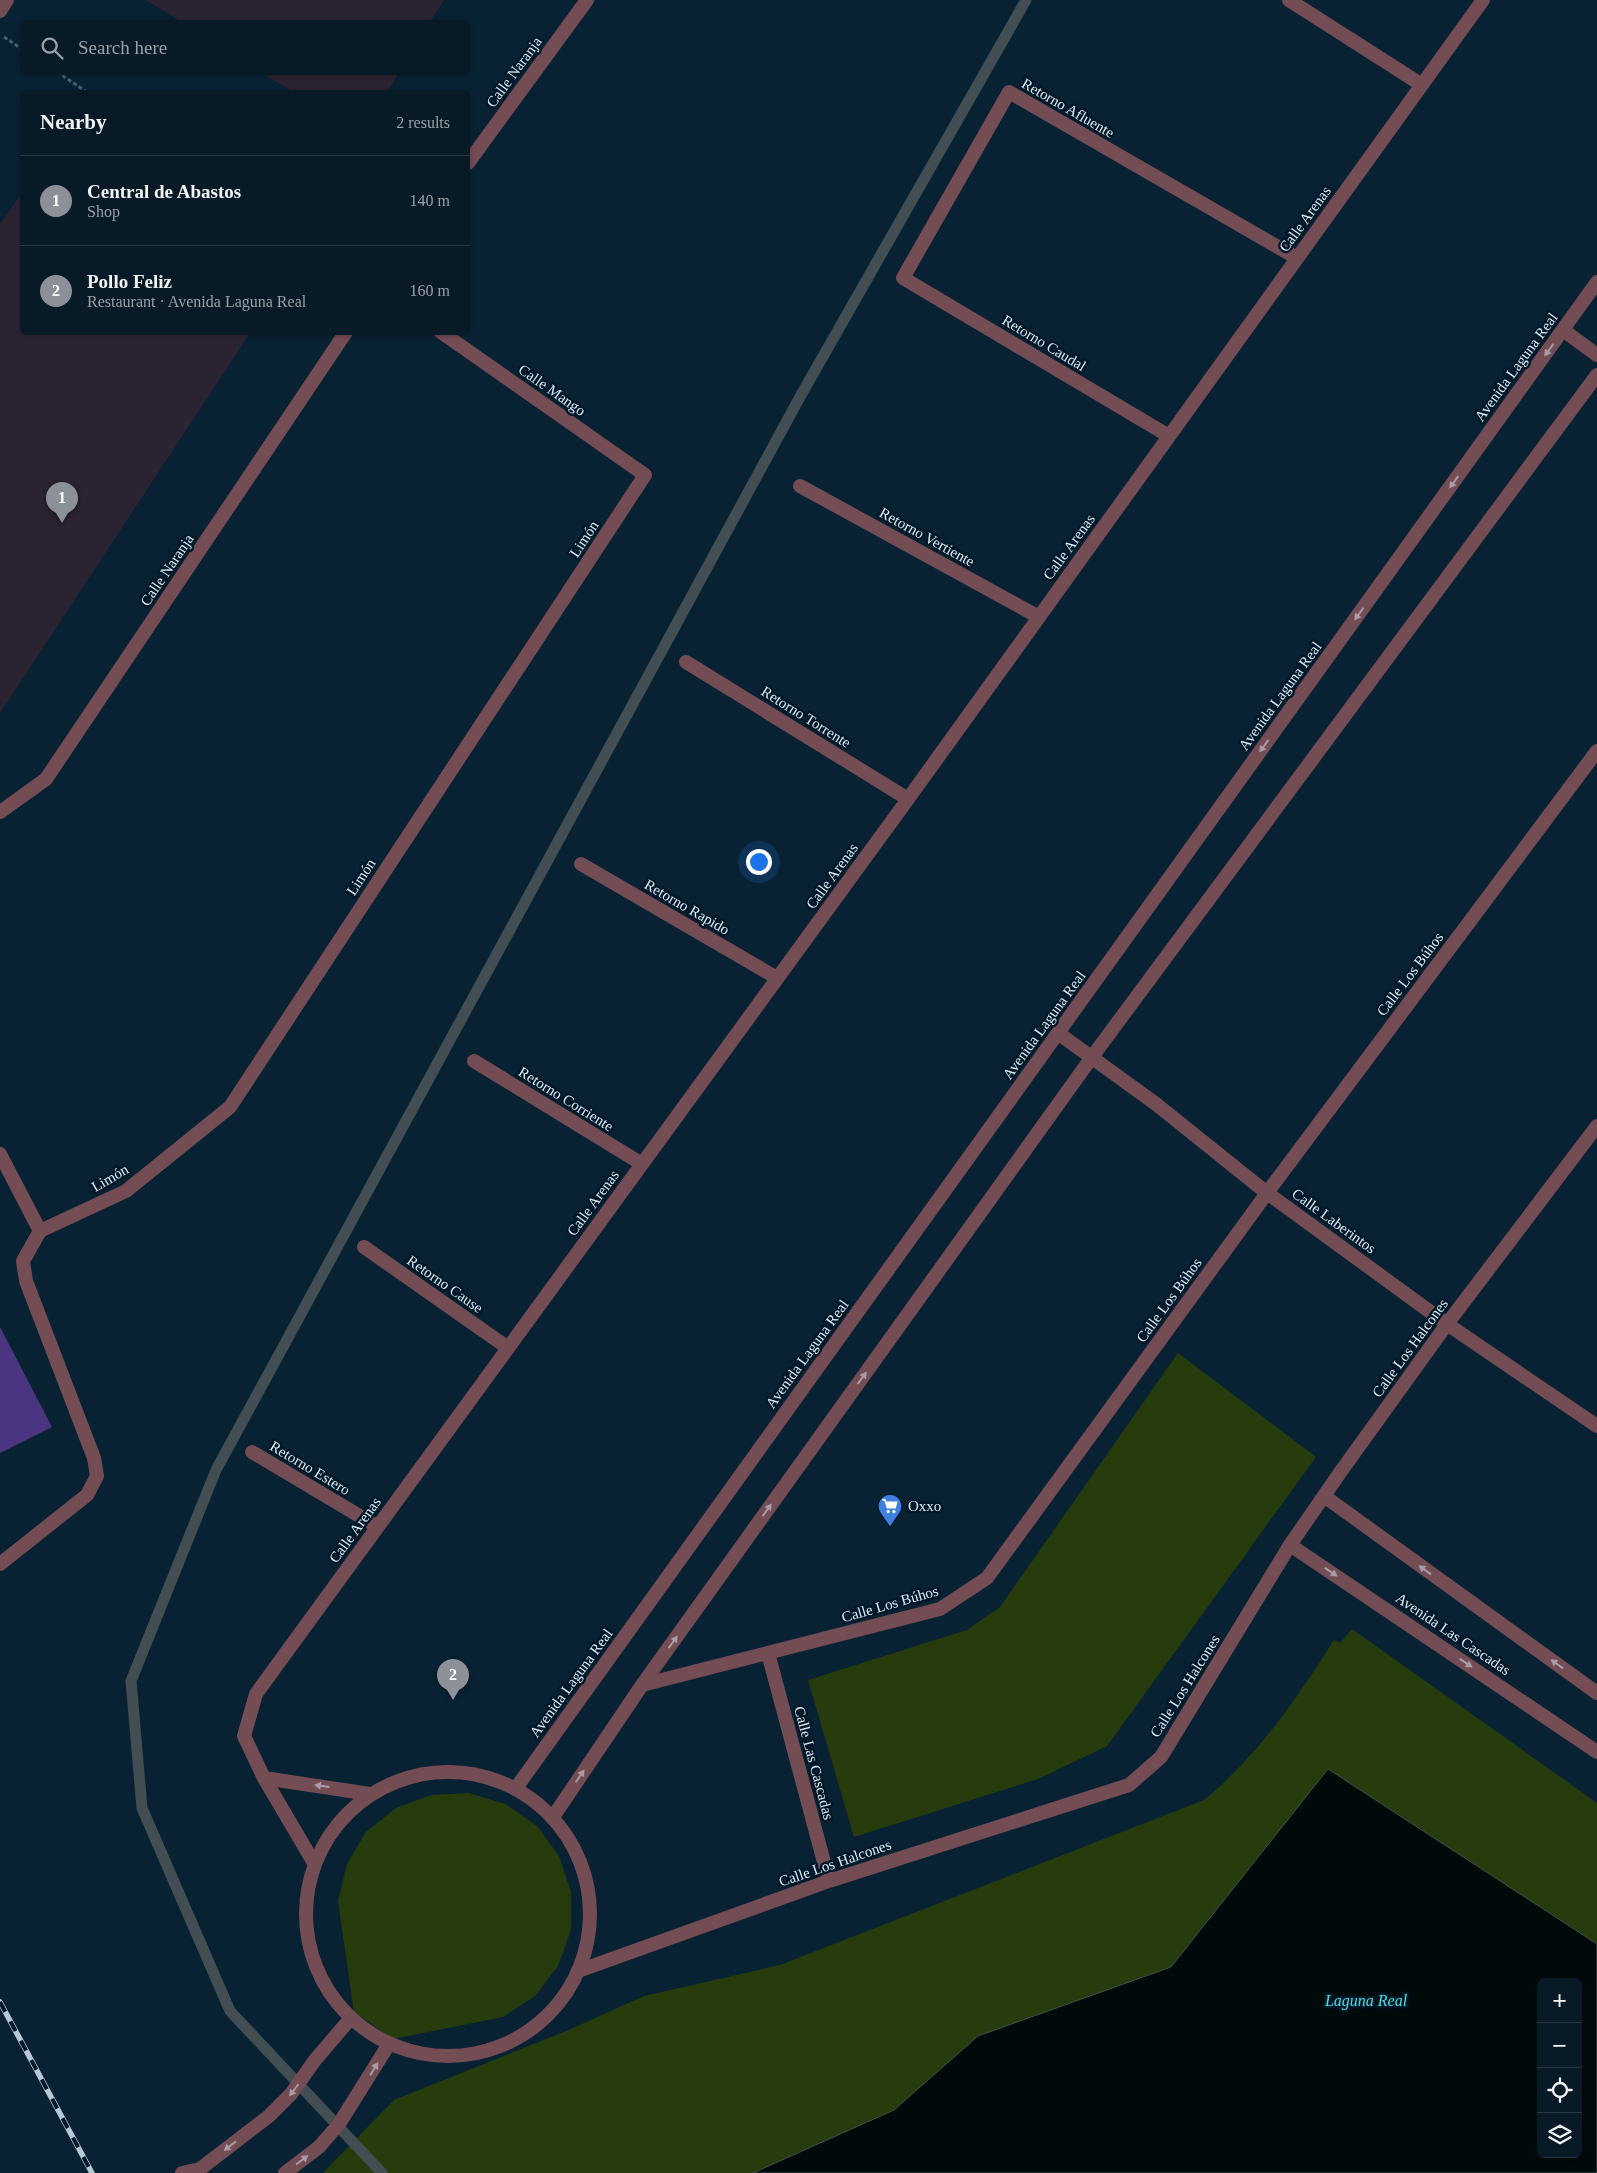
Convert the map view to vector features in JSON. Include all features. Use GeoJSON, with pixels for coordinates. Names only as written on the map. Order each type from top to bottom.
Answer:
{"type":"FeatureCollection","features":[{"type":"Feature","properties":{"kind":"street"},"geometry":{"type":"LineString","coordinates":[[0,11],[7,0]]}},
{"type":"Feature","properties":{"kind":"street","name":"Calle Naranja"},"geometry":{"type":"LineString","coordinates":[[470,160],[587,0]]}},
{"type":"Feature","properties":{"kind":"street"},"geometry":{"type":"LineString","coordinates":[[1289,0],[1422,85]]}},
{"type":"Feature","properties":{"kind":"street","name":"Calle Arenas"},"geometry":{"type":"LineString","coordinates":[[314,1862],[264,1778],[244,1736],[256,1694],[908,799],[1483,0]]}},
{"type":"Feature","properties":{"kind":"street","name":"Retorno Afluente"},"geometry":{"type":"LineString","coordinates":[[903,278],[1009,92],[1297,258]]}},
{"type":"Feature","properties":{"kind":"street","name":"Retorno Caudal"},"geometry":{"type":"LineString","coordinates":[[903,278],[1169,436]]}},
{"type":"Feature","properties":{"kind":"street","name":"Avenida Laguna Real"},"geometry":{"type":"LineString","coordinates":[[516,1788],[1597,282]]}},
{"type":"Feature","properties":{"kind":"street"},"geometry":{"type":"LineString","coordinates":[[1563,330],[1597,356]]}},
{"type":"Feature","properties":{"kind":"street","name":"Calle Naranja"},"geometry":{"type":"LineString","coordinates":[[0,812],[46,779],[344,335]]}},
{"type":"Feature","properties":{"kind":"street","name":"Calle Mango"},"geometry":{"type":"LineString","coordinates":[[444,335],[645,475]]}},
{"type":"Feature","properties":{"kind":"street"},"geometry":{"type":"LineString","coordinates":[[553,1817],[642,1685],[1092,1057],[1597,375]]}},
{"type":"Feature","properties":{"kind":"street","name":"Limón"},"geometry":{"type":"LineString","coordinates":[[40,1231],[126,1192],[230,1107],[645,475]]}},
{"type":"Feature","properties":{"kind":"street","name":"Retorno Vertiente"},"geometry":{"type":"LineString","coordinates":[[800,486],[1039,617]]}},
{"type":"Feature","properties":{"kind":"street","name":"Retorno Torrente"},"geometry":{"type":"LineString","coordinates":[[686,662],[908,799]]}},
{"type":"Feature","properties":{"kind":"street","name":"Calle Los Búhos"},"geometry":{"type":"LineString","coordinates":[[642,1685],[940,1609],[988,1578],[1267,1192],[1597,751]]}},
{"type":"Feature","properties":{"kind":"street","name":"Retorno Rapido"},"geometry":{"type":"LineString","coordinates":[[581,864],[778,978]]}},
{"type":"Feature","properties":{"kind":"street","name":"Calle Laberintos"},"geometry":{"type":"LineString","coordinates":[[1058,1033],[1156,1104],[1267,1192],[1448,1324],[1597,1426]]}},
{"type":"Feature","properties":{"kind":"street","name":"Retorno Corriente"},"geometry":{"type":"LineString","coordinates":[[474,1061],[642,1164]]}},
{"type":"Feature","properties":{"kind":"street","name":"Calle Los Halcones"},"geometry":{"type":"LineString","coordinates":[[581,1970],[829,1881],[1129,1785],[1160,1757],[1290,1545],[1448,1324],[1597,1126]]}},
{"type":"Feature","properties":{"kind":"street"},"geometry":{"type":"LineString","coordinates":[[0,1154],[40,1231],[23,1261],[26,1281],[94,1458],[97,1476],[87,1496],[0,1564]]}},
{"type":"Feature","properties":{"kind":"street","name":"Retorno Cause"},"geometry":{"type":"LineString","coordinates":[[364,1247],[508,1348]]}},
{"type":"Feature","properties":{"kind":"street","name":"Retorno Estero"},"geometry":{"type":"LineString","coordinates":[[252,1452],[378,1527]]}},
{"type":"Feature","properties":{"kind":"street"},"geometry":{"type":"LineString","coordinates":[[1324,1496],[1597,1693]]}},
{"type":"Feature","properties":{"kind":"street","name":"Avenida Las Cascadas"},"geometry":{"type":"LineString","coordinates":[[1290,1545],[1597,1752]]}},
{"type":"Feature","properties":{"kind":"street","name":"Calle Las Cascadas"},"geometry":{"type":"LineString","coordinates":[[768,1653],[829,1881]]}},
{"type":"Feature","properties":{"kind":"street"},"geometry":{"type":"LineString","coordinates":[[442,1771],[480,1774],[516,1788],[536,1800],[553,1817],[576,1850],[590,1889],[591,1930],[581,1970],[556,2009],[522,2038],[479,2054],[433,2056],[389,2044],[369,2033],[351,2018],[324,1986],[308,1946],[305,1904],[314,1862],[337,1824],[370,1794],[404,1777],[442,1771]]}},
{"type":"Feature","properties":{"kind":"street"},"geometry":{"type":"LineString","coordinates":[[264,1778],[370,1794]]}},
{"type":"Feature","properties":{"kind":"street"},"geometry":{"type":"LineString","coordinates":[[182,2173],[200,2169],[269,2116],[291,2094],[315,2060],[351,2018]]}},
{"type":"Feature","properties":{"kind":"street"},"geometry":{"type":"LineString","coordinates":[[284,2173],[319,2147],[338,2124],[389,2044]]}},
{"type":"Feature","properties":{"kind":"path"},"geometry":{"type":"LineString","coordinates":[[0,34],[20,48]]}},
{"type":"Feature","properties":{"kind":"path"},"geometry":{"type":"LineString","coordinates":[[62,75],[84,90]]}},
{"type":"Feature","properties":{"kind":"shaded area"},"geometry":{"type":"Polygon","coordinates":[[[146,0],[444,0],[431,20],[179,20],[146,0]]]}},
{"type":"Feature","properties":{"kind":"shaded area"},"geometry":{"type":"Polygon","coordinates":[[[265,75],[398,75],[388,90],[291,90],[265,75]]]}},
{"type":"Feature","properties":{"kind":"shaded area"},"geometry":{"type":"Polygon","coordinates":[[[20,196],[20,335],[249,335],[0,713],[0,224],[20,196]]]}},
{"type":"Feature","properties":{"kind":"green space"},"geometry":{"type":"Polygon","coordinates":[[[1178,1353],[1316,1457],[1107,1746],[1038,1779],[854,1837],[808,1680],[967,1630],[1000,1607],[1178,1353]]]}},
{"type":"Feature","properties":{"kind":"green space"},"geometry":{"type":"Polygon","coordinates":[[[1352,1629],[1597,1803],[1597,2173],[323,2173],[394,2100],[571,2029],[644,1996],[780,1965],[1204,1800],[1242,1765],[1259,1746],[1306,1683],[1334,1640],[1340,1643],[1352,1629]]]}},
{"type":"Feature","properties":{"kind":"green space"},"geometry":{"type":"Polygon","coordinates":[[[469,1793],[505,1804],[537,1826],[559,1856],[571,1892],[571,1930],[558,1966],[535,1996],[503,2017],[393,2039],[354,2012],[338,1901],[347,1864],[366,1832],[396,1808],[431,1795],[469,1793]]]}},
{"type":"Feature","properties":{"kind":"water","name":"Laguna Real"},"geometry":{"type":"Polygon","coordinates":[[[1328,1769],[1597,1944],[1597,2173],[753,2173],[894,2110],[978,2036],[1171,1967],[1328,1769]]]}},
{"type":"Feature","properties":{"kind":"building"},"geometry":{"type":"Polygon","coordinates":[[[0,1327],[52,1427],[0,1453],[0,1327]]]}},
{"type":"Feature","properties":{"kind":"waterway"},"geometry":{"type":"LineString","coordinates":[[382,2173],[230,2011],[142,1808],[131,1681],[216,1470],[801,395],[1026,0]]}},
{"type":"Feature","properties":{"kind":"railway"},"geometry":{"type":"LineString","coordinates":[[0,2002],[92,2173]]}},
{"type":"Feature","properties":{"kind":"place","name":"Central de Abastos"},"geometry":{"type":"Point","coordinates":[62,523]}},
{"type":"Feature","properties":{"kind":"place","name":"Oxxo"},"geometry":{"type":"Point","coordinates":[890,1527]}},
{"type":"Feature","properties":{"kind":"place","name":"Pollo Feliz"},"geometry":{"type":"Point","coordinates":[453,1700]}}]}
